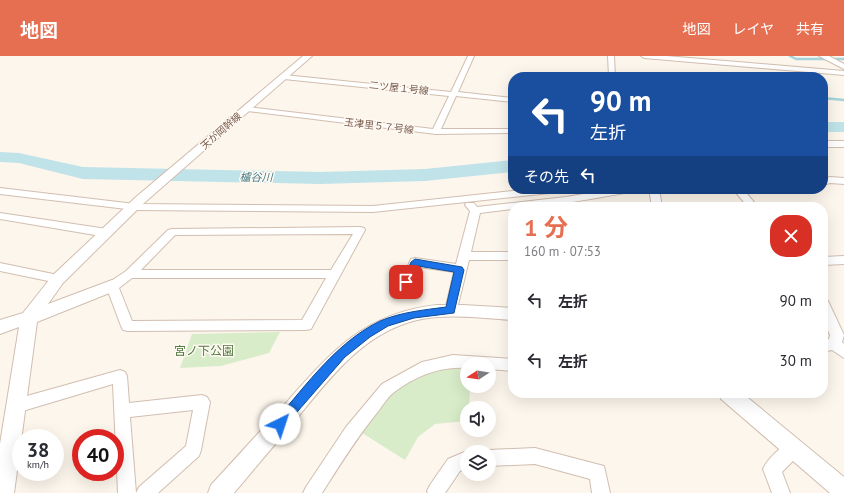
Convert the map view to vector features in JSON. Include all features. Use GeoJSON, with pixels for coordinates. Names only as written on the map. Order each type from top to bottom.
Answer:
{"type":"FeatureCollection","features":[{"type":"Feature","properties":{"kind":"street","name":"天が岡幹線"},"geometry":{"type":"LineString","coordinates":[[29,318],[58,279],[137,204],[308,56]]}},
{"type":"Feature","properties":{"kind":"street"},"geometry":{"type":"LineString","coordinates":[[436,132],[471,56]]}},
{"type":"Feature","properties":{"kind":"street"},"geometry":{"type":"LineString","coordinates":[[611,56],[612,72]]}},
{"type":"Feature","properties":{"kind":"street"},"geometry":{"type":"LineString","coordinates":[[644,56],[844,72]]}},
{"type":"Feature","properties":{"kind":"street"},"geometry":{"type":"LineString","coordinates":[[827,58],[844,67]]}},
{"type":"Feature","properties":{"kind":"street","name":"二ツ屋１号線"},"geometry":{"type":"LineString","coordinates":[[284,76],[508,100]]}},
{"type":"Feature","properties":{"kind":"street","name":"玉津里５７号線"},"geometry":{"type":"LineString","coordinates":[[246,109],[436,132],[508,131]]}},
{"type":"Feature","properties":{"kind":"street"},"geometry":{"type":"LineString","coordinates":[[828,144],[844,144]]}},
{"type":"Feature","properties":{"kind":"street"},"geometry":{"type":"LineString","coordinates":[[828,145],[844,151]]}},
{"type":"Feature","properties":{"kind":"street"},"geometry":{"type":"LineString","coordinates":[[828,181],[844,181]]}},
{"type":"Feature","properties":{"kind":"street"},"geometry":{"type":"LineString","coordinates":[[0,191],[137,204],[373,209],[515,194]]}},
{"type":"Feature","properties":{"kind":"street"},"geometry":{"type":"LineString","coordinates":[[548,202],[601,194]]}},
{"type":"Feature","properties":{"kind":"street"},"geometry":{"type":"LineString","coordinates":[[742,194],[749,202]]}},
{"type":"Feature","properties":{"kind":"street"},"geometry":{"type":"LineString","coordinates":[[463,200],[475,210],[508,206]]}},
{"type":"Feature","properties":{"kind":"street"},"geometry":{"type":"LineString","coordinates":[[450,310],[459,270],[465,256],[475,210]]}},
{"type":"Feature","properties":{"kind":"street"},"geometry":{"type":"LineString","coordinates":[[0,216],[107,233]]}},
{"type":"Feature","properties":{"kind":"street"},"geometry":{"type":"LineString","coordinates":[[0,326],[29,318],[112,286],[130,274],[172,232],[360,230],[306,325],[128,326],[112,286]]}},
{"type":"Feature","properties":{"kind":"street"},"geometry":{"type":"LineString","coordinates":[[465,256],[508,256]]}},
{"type":"Feature","properties":{"kind":"street"},"geometry":{"type":"LineString","coordinates":[[828,262],[844,260]]}},
{"type":"Feature","properties":{"kind":"street"},"geometry":{"type":"LineString","coordinates":[[402,292],[415,262],[459,270]]}},
{"type":"Feature","properties":{"kind":"street"},"geometry":{"type":"LineString","coordinates":[[0,267],[58,279]]}},
{"type":"Feature","properties":{"kind":"street"},"geometry":{"type":"LineString","coordinates":[[130,274],[334,274]]}},
{"type":"Feature","properties":{"kind":"street"},"geometry":{"type":"LineString","coordinates":[[219,493],[341,354],[360,339],[385,324],[414,314],[450,310],[508,314]]}},
{"type":"Feature","properties":{"kind":"street"},"geometry":{"type":"LineString","coordinates":[[828,315],[837,336],[834,347]]}},
{"type":"Feature","properties":{"kind":"street"},"geometry":{"type":"LineString","coordinates":[[3,493],[29,318]]}},
{"type":"Feature","properties":{"kind":"street"},"geometry":{"type":"LineString","coordinates":[[312,493],[352,432],[386,389],[427,366],[453,361],[508,365]]}},
{"type":"Feature","properties":{"kind":"street"},"geometry":{"type":"LineString","coordinates":[[16,406],[120,376],[127,493]]}},
{"type":"Feature","properties":{"kind":"street"},"geometry":{"type":"LineString","coordinates":[[735,398],[844,491]]}},
{"type":"Feature","properties":{"kind":"street"},"geometry":{"type":"LineString","coordinates":[[122,411],[202,402],[193,450],[145,493]]}},
{"type":"Feature","properties":{"kind":"street"},"geometry":{"type":"LineString","coordinates":[[781,493],[772,469],[793,449]]}},
{"type":"Feature","properties":{"kind":"street"},"geometry":{"type":"LineString","coordinates":[[496,458],[535,456],[598,472],[601,493]]}},
{"type":"Feature","properties":{"kind":"street"},"geometry":{"type":"LineString","coordinates":[[437,492],[454,465],[460,462]]}},
{"type":"Feature","properties":{"kind":"green space","name":"宮ノ下公園"},"geometry":{"type":"Polygon","coordinates":[[[280,332],[269,353],[221,366],[180,368],[192,334],[280,332]]]}},
{"type":"Feature","properties":{"kind":"green space"},"geometry":{"type":"Polygon","coordinates":[[[460,366],[460,393],[470,393],[469,401],[460,401],[460,422],[435,424],[418,437],[405,460],[359,431],[392,393],[412,379],[436,369],[460,366]]]}},
{"type":"Feature","properties":{"kind":"waterway"},"geometry":{"type":"LineString","coordinates":[[790,56],[796,59],[844,59]]}},
{"type":"Feature","properties":{"kind":"waterway"},"geometry":{"type":"LineString","coordinates":[[828,98],[844,100]]}},
{"type":"Feature","properties":{"kind":"waterway","name":"櫨谷川"},"geometry":{"type":"LineString","coordinates":[[828,127],[844,127]]}},
{"type":"Feature","properties":{"kind":"waterway","name":"櫨谷川"},"geometry":{"type":"LineString","coordinates":[[0,157],[19,158],[83,173],[320,178],[425,175],[508,167]]}},
{"type":"Feature","properties":{"kind":"route"},"geometry":{"type":"LineString","coordinates":[[280,424],[341,354],[366,334],[385,324],[414,314],[450,310],[459,270],[415,262],[406,282]]}}]}
